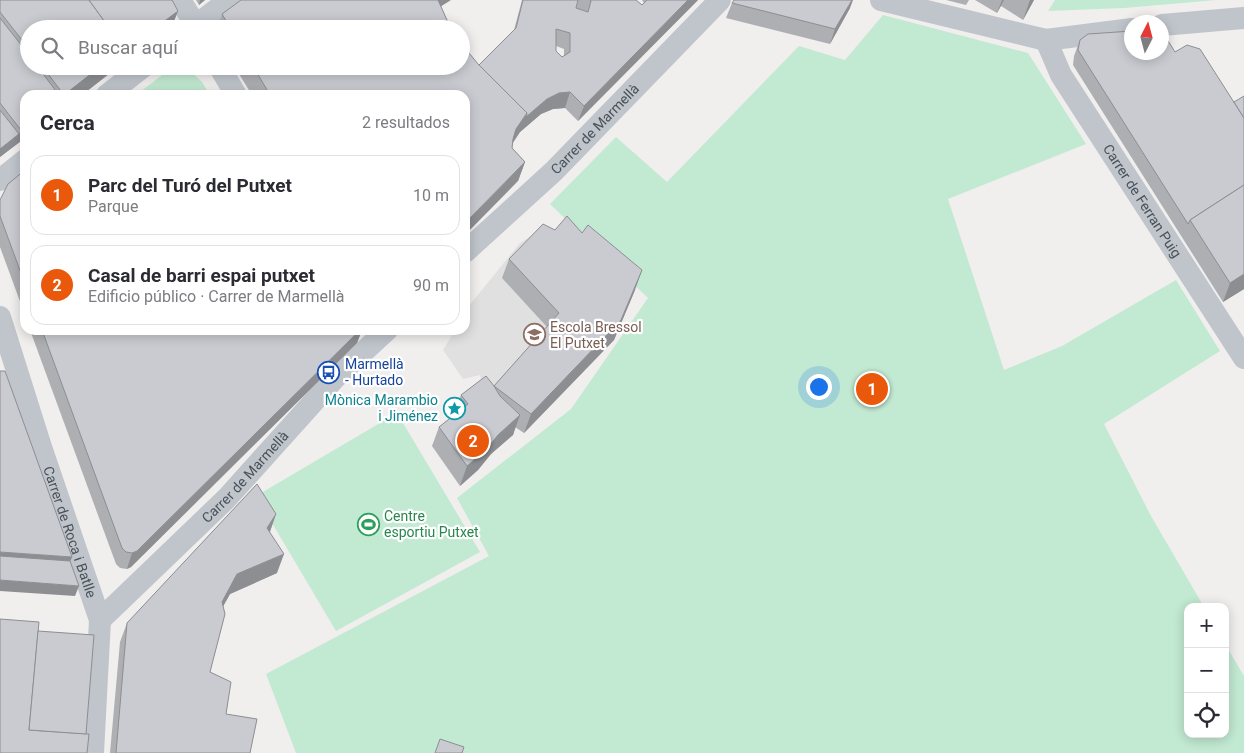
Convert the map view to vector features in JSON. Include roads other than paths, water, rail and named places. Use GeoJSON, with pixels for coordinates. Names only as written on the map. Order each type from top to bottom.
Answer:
{"type":"FeatureCollection","features":[{"type":"Feature","properties":{"kind":"street"},"geometry":{"type":"LineString","coordinates":[[180,0],[191,20]]}},
{"type":"Feature","properties":{"kind":"street"},"geometry":{"type":"LineString","coordinates":[[204,20],[229,0]]}},
{"type":"Feature","properties":{"kind":"street","name":"Carrer de Marmellà"},"geometry":{"type":"LineString","coordinates":[[470,247],[554,171],[720,0]]}},
{"type":"Feature","properties":{"kind":"street"},"geometry":{"type":"LineString","coordinates":[[881,0],[1046,40],[1124,30]]}},
{"type":"Feature","properties":{"kind":"street"},"geometry":{"type":"LineString","coordinates":[[1169,24],[1244,18]]}},
{"type":"Feature","properties":{"kind":"street","name":"Carrer de Ferran Puig"},"geometry":{"type":"LineString","coordinates":[[1046,40],[1061,75],[1244,358]]}},
{"type":"Feature","properties":{"kind":"street"},"geometry":{"type":"LineString","coordinates":[[114,90],[133,75]]}},
{"type":"Feature","properties":{"kind":"street"},"geometry":{"type":"LineString","coordinates":[[224,75],[233,90]]}},
{"type":"Feature","properties":{"kind":"street"},"geometry":{"type":"LineString","coordinates":[[0,180],[20,164]]}},
{"type":"Feature","properties":{"kind":"street","name":"Carrer de Roca i Batlle"},"geometry":{"type":"LineString","coordinates":[[0,317],[41,447],[100,620],[93,753]]}},
{"type":"Feature","properties":{"kind":"street","name":"Carrer de Marmellà"},"geometry":{"type":"LineString","coordinates":[[100,620],[227,498],[376,335]]}},
{"type":"Feature","properties":{"kind":"place","name":"Escola Bressol El Putxet"},"geometry":{"type":"Point","coordinates":[534,335]}},
{"type":"Feature","properties":{"kind":"place","name":"Marmellà - Hurtado"},"geometry":{"type":"Point","coordinates":[329,372]}},
{"type":"Feature","properties":{"kind":"place","name":"Parc del Turó del Putxet"},"geometry":{"type":"Point","coordinates":[872,389]}},
{"type":"Feature","properties":{"kind":"place","name":"Mònica Marambio i Jiménez"},"geometry":{"type":"Point","coordinates":[454,408]}},
{"type":"Feature","properties":{"kind":"place","name":"Casal de barri espai putxet"},"geometry":{"type":"Point","coordinates":[473,441]}},
{"type":"Feature","properties":{"kind":"place","name":"Centre esportiu Putxet"},"geometry":{"type":"Point","coordinates":[368,524]}}]}
